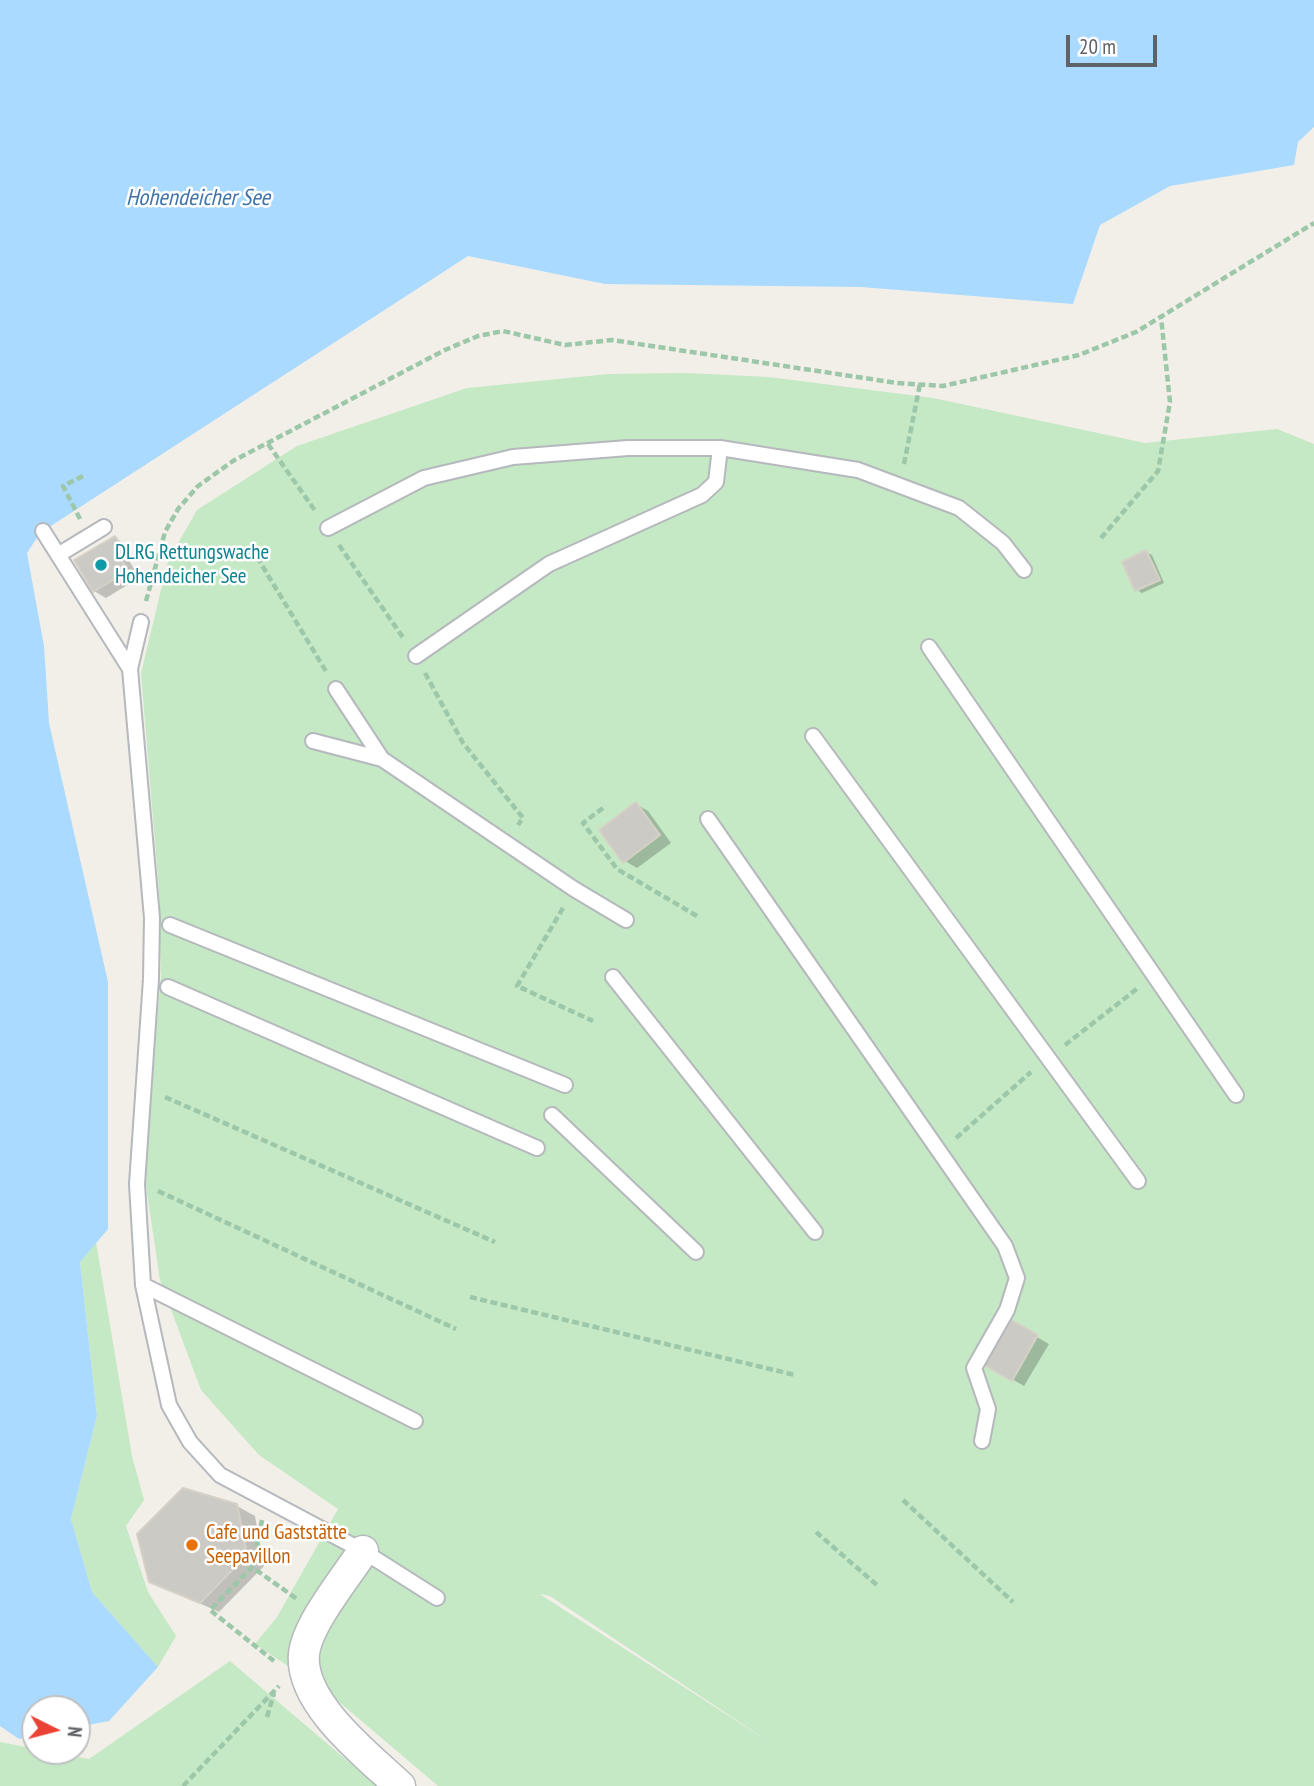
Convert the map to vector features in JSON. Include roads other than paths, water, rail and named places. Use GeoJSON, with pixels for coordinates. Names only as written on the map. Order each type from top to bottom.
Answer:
{"type":"FeatureCollection","features":[{"type":"Feature","properties":{"kind":"street"},"geometry":{"type":"LineString","coordinates":[[363,1551],[321,1616],[303,1652],[299,1673],[330,1718],[400,1786]]}},
{"type":"Feature","properties":{"kind":"lane"},"geometry":{"type":"LineString","coordinates":[[328,528],[424,478],[513,457],[628,448],[720,448],[858,470],[959,508],[1003,543],[1024,570]]}},
{"type":"Feature","properties":{"kind":"lane"},"geometry":{"type":"LineString","coordinates":[[416,656],[549,565],[702,495],[716,482],[720,448]]}},
{"type":"Feature","properties":{"kind":"lane"},"geometry":{"type":"LineString","coordinates":[[58,555],[104,527]]}},
{"type":"Feature","properties":{"kind":"lane"},"geometry":{"type":"LineString","coordinates":[[43,531],[130,669]]}},
{"type":"Feature","properties":{"kind":"lane"},"geometry":{"type":"LineString","coordinates":[[141,622],[130,669],[152,918],[151,979],[137,1184],[143,1285],[169,1405],[190,1442],[220,1475],[363,1551],[437,1598]]}},
{"type":"Feature","properties":{"kind":"lane"},"geometry":{"type":"LineString","coordinates":[[929,648],[1236,1095]]}},
{"type":"Feature","properties":{"kind":"lane"},"geometry":{"type":"LineString","coordinates":[[336,689],[382,759]]}},
{"type":"Feature","properties":{"kind":"lane"},"geometry":{"type":"LineString","coordinates":[[813,736],[1138,1181]]}},
{"type":"Feature","properties":{"kind":"lane"},"geometry":{"type":"LineString","coordinates":[[313,741],[382,759],[574,889],[626,920]]}},
{"type":"Feature","properties":{"kind":"lane"},"geometry":{"type":"LineString","coordinates":[[708,819],[1005,1246],[1017,1278],[1007,1310],[974,1368],[988,1409],[982,1441]]}},
{"type":"Feature","properties":{"kind":"lane"},"geometry":{"type":"LineString","coordinates":[[170,925],[565,1084]]}},
{"type":"Feature","properties":{"kind":"lane"},"geometry":{"type":"LineString","coordinates":[[613,977],[815,1232]]}},
{"type":"Feature","properties":{"kind":"lane"},"geometry":{"type":"LineString","coordinates":[[168,987],[537,1148]]}},
{"type":"Feature","properties":{"kind":"lane"},"geometry":{"type":"LineString","coordinates":[[552,1115],[696,1252]]}},
{"type":"Feature","properties":{"kind":"lane"},"geometry":{"type":"LineString","coordinates":[[143,1285],[415,1421]]}},
{"type":"Feature","properties":{"kind":"water","name":"Hohendeicher See"},"geometry":{"type":"Polygon","coordinates":[[[0,0],[1314,0],[1314,127],[1298,142],[1294,165],[1170,186],[1100,225],[1073,304],[861,287],[605,284],[468,256],[40,533],[27,553],[44,646],[49,723],[108,982],[108,1229],[80,1262],[97,1416],[71,1519],[92,1592],[158,1667],[109,1721],[91,1724],[91,1695],[21,1695],[21,1739],[0,1726],[0,0]]]}},
{"type":"Feature","properties":{"kind":"place","name":"DLRG Rettungswache Hohendeicher See"},"geometry":{"type":"Point","coordinates":[101,565]}},
{"type":"Feature","properties":{"kind":"place","name":"Cafe und Gaststätte Seepavillon"},"geometry":{"type":"Point","coordinates":[192,1545]}}]}
